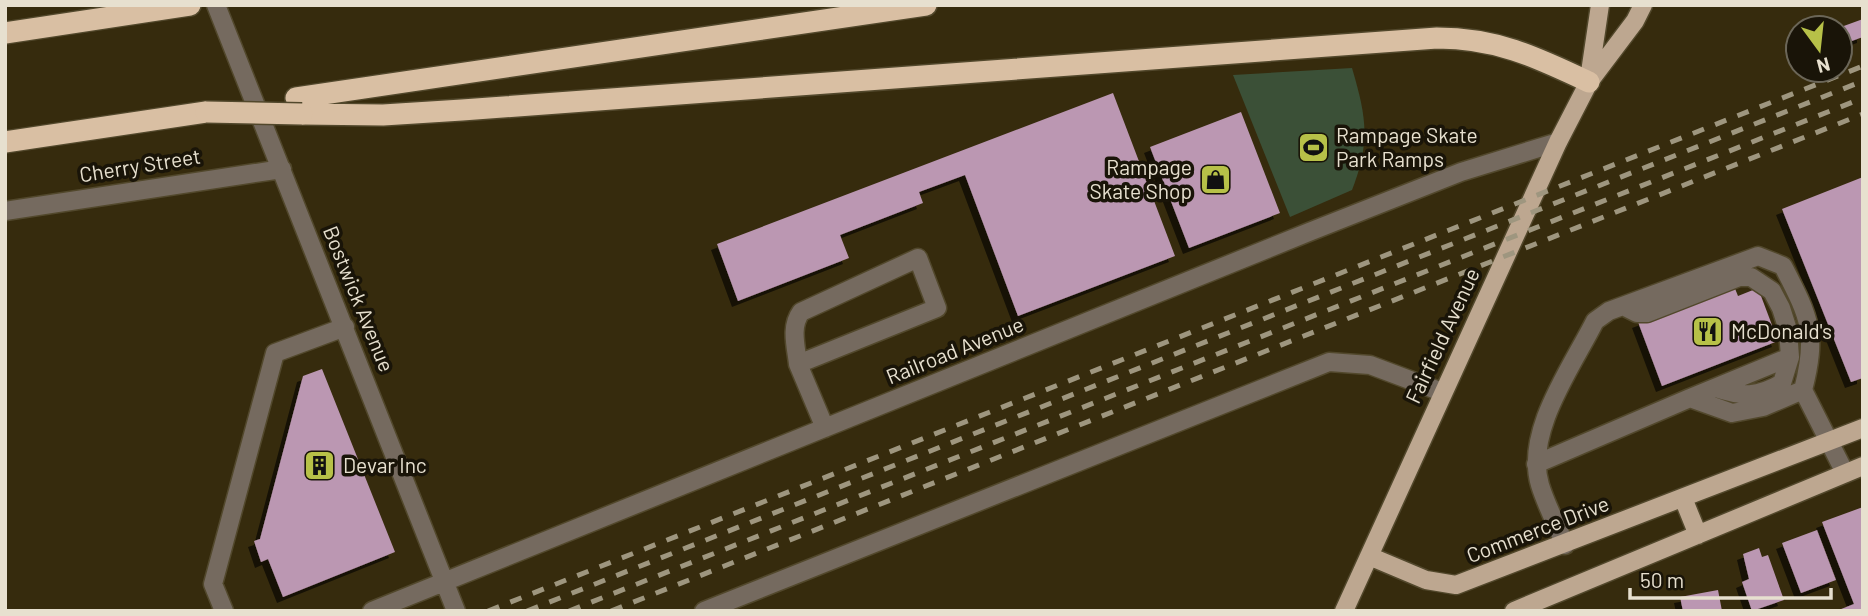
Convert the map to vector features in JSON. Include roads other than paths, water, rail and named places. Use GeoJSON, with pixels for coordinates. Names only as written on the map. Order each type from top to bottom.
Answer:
{"type":"FeatureCollection","features":[{"type":"Feature","properties":{"kind":"highway"},"geometry":{"type":"LineString","coordinates":[[5,33],[190,5]]}},
{"type":"Feature","properties":{"kind":"highway"},"geometry":{"type":"LineString","coordinates":[[5,142],[206,111],[299,106],[926,5]]}},
{"type":"Feature","properties":{"kind":"highway"},"geometry":{"type":"LineString","coordinates":[[299,106],[383,115],[1437,38],[1485,40],[1509,46],[1589,82]]}},
{"type":"Feature","properties":{"kind":"main road","name":"Fairfield Avenue"},"geometry":{"type":"LineString","coordinates":[[1589,82],[1600,5]]}},
{"type":"Feature","properties":{"kind":"main road","name":"Fairfield Avenue"},"geometry":{"type":"LineString","coordinates":[[1343,611],[1558,142],[1589,82],[1635,21],[1643,5]]}},
{"type":"Feature","properties":{"kind":"main road","name":"Commerce Drive"},"geometry":{"type":"LineString","coordinates":[[1369,556],[1426,580],[1456,584],[1565,545],[1863,428]]}},
{"type":"Feature","properties":{"kind":"main road"},"geometry":{"type":"LineString","coordinates":[[1514,611],[1863,466]]}},
{"type":"Feature","properties":{"kind":"main road"},"geometry":{"type":"LineString","coordinates":[[1683,498],[1698,535]]}},
{"type":"Feature","properties":{"kind":"street","name":"Bostwick Avenue"},"geometry":{"type":"LineString","coordinates":[[216,5],[456,611]]}},
{"type":"Feature","properties":{"kind":"street","name":"Railroad Avenue"},"geometry":{"type":"LineString","coordinates":[[372,611],[1448,177],[1558,142]]}},
{"type":"Feature","properties":{"kind":"street","name":"Cherry Street"},"geometry":{"type":"LineString","coordinates":[[5,211],[282,169]]}},
{"type":"Feature","properties":{"kind":"street"},"geometry":{"type":"LineString","coordinates":[[1565,545],[1540,486],[1536,464],[1541,427],[1595,321],[1623,306],[1758,256],[1783,266],[1808,314],[1812,358],[1803,390],[1844,474]]}},
{"type":"Feature","properties":{"kind":"street"},"geometry":{"type":"LineString","coordinates":[[798,364],[937,308],[918,258],[801,312],[795,320],[798,364],[825,428]]}},
{"type":"Feature","properties":{"kind":"street"},"geometry":{"type":"LineString","coordinates":[[1536,464],[1790,357],[1788,330],[1781,308],[1772,291],[1761,281],[1751,277],[1739,277],[1647,313],[1637,313],[1623,306]]}},
{"type":"Feature","properties":{"kind":"street"},"geometry":{"type":"LineString","coordinates":[[223,611],[213,584],[275,353],[345,327]]}},
{"type":"Feature","properties":{"kind":"street"},"geometry":{"type":"LineString","coordinates":[[704,611],[1329,362],[1370,365],[1442,392]]}},
{"type":"Feature","properties":{"kind":"street"},"geometry":{"type":"LineString","coordinates":[[1690,398],[1732,413],[1763,407],[1803,390]]}},
{"type":"Feature","properties":{"kind":"railway"},"geometry":{"type":"LineString","coordinates":[[488,611],[1863,66]]}},
{"type":"Feature","properties":{"kind":"railway"},"geometry":{"type":"LineString","coordinates":[[527,611],[1863,81]]}},
{"type":"Feature","properties":{"kind":"railway"},"geometry":{"type":"LineString","coordinates":[[569,611],[1863,98]]}},
{"type":"Feature","properties":{"kind":"railway"},"geometry":{"type":"LineString","coordinates":[[611,611],[1863,114]]}},
{"type":"Feature","properties":{"kind":"place","name":"Rampage Skate Park Ramps"},"geometry":{"type":"Point","coordinates":[1313,148]}},
{"type":"Feature","properties":{"kind":"place","name":"Rampage Skate Shop"},"geometry":{"type":"Point","coordinates":[1215,180]}},
{"type":"Feature","properties":{"kind":"place","name":"McDonald's"},"geometry":{"type":"Point","coordinates":[1708,332]}},
{"type":"Feature","properties":{"kind":"place","name":"Devar Inc"},"geometry":{"type":"Point","coordinates":[320,466]}}]}
